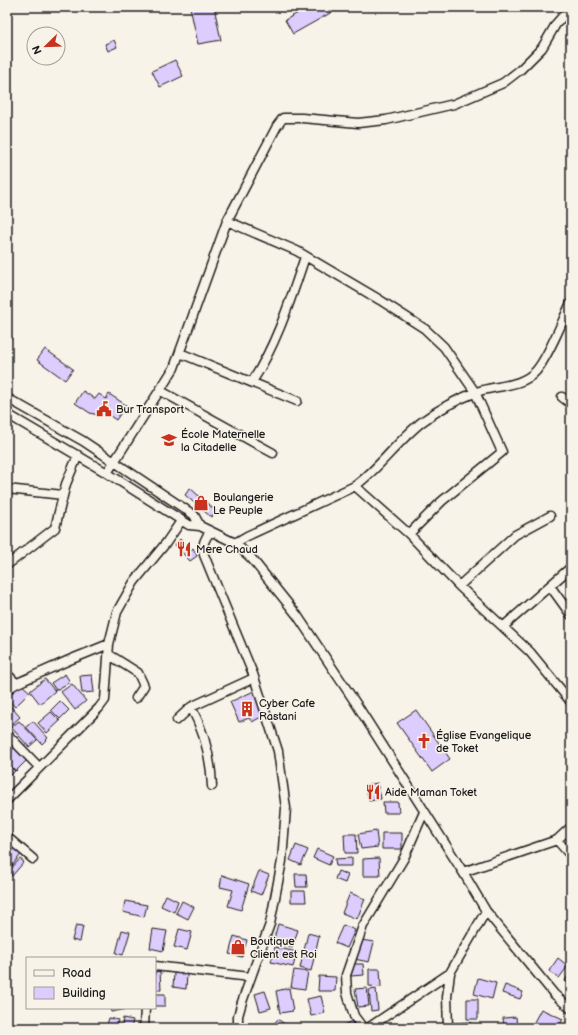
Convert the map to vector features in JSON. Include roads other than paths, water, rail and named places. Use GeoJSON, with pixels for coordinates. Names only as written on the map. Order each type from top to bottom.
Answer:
{"type":"FeatureCollection","features":[{"type":"Feature","properties":{"kind":"street"},"geometry":{"type":"LineString","coordinates":[[107,473],[161,391],[180,353],[227,221],[277,126],[283,118],[302,118],[358,123],[386,120],[454,104],[503,83],[520,70],[542,48],[556,24],[571,7]]}},
{"type":"Feature","properties":{"kind":"street"},"geometry":{"type":"LineString","coordinates":[[227,221],[285,246],[380,300],[425,329],[444,347],[475,392],[502,452],[442,501],[409,534]]}},
{"type":"Feature","properties":{"kind":"street"},"geometry":{"type":"LineString","coordinates":[[252,382],[269,355],[283,323],[305,258]]}},
{"type":"Feature","properties":{"kind":"street"},"geometry":{"type":"LineString","coordinates":[[235,543],[246,536],[355,486],[365,479],[402,440],[423,421],[449,405],[475,392],[527,378],[536,371],[555,338],[571,303]]}},
{"type":"Feature","properties":{"kind":"street"},"geometry":{"type":"LineString","coordinates":[[180,353],[296,401]]}},
{"type":"Feature","properties":{"kind":"street"},"geometry":{"type":"LineString","coordinates":[[161,391],[274,453]]}},
{"type":"Feature","properties":{"kind":"street"},"geometry":{"type":"LineString","coordinates":[[562,397],[571,404]]}},
{"type":"Feature","properties":{"kind":"street"},"geometry":{"type":"LineString","coordinates":[[7,398],[83,441],[194,514],[200,526]]}},
{"type":"Feature","properties":{"kind":"street"},"geometry":{"type":"LineString","coordinates":[[7,414],[78,455],[181,521],[189,525],[200,526],[235,543],[252,559],[297,615],[463,872],[486,911],[554,994],[571,1010]]}},
{"type":"Feature","properties":{"kind":"street"},"geometry":{"type":"LineString","coordinates":[[7,565],[55,528],[63,495],[78,455]]}},
{"type":"Feature","properties":{"kind":"street"},"geometry":{"type":"LineString","coordinates":[[355,486],[409,534],[459,586],[504,626],[530,652],[571,702]]}},
{"type":"Feature","properties":{"kind":"street"},"geometry":{"type":"LineString","coordinates":[[7,489],[63,495]]}},
{"type":"Feature","properties":{"kind":"street"},"geometry":{"type":"LineString","coordinates":[[459,586],[515,535],[550,516]]}},
{"type":"Feature","properties":{"kind":"street"},"geometry":{"type":"LineString","coordinates":[[7,800],[99,708],[105,700],[109,644],[117,612],[134,582],[166,543],[181,521]]}},
{"type":"Feature","properties":{"kind":"street"},"geometry":{"type":"LineString","coordinates":[[210,532],[204,540],[204,555],[254,678],[278,751],[286,808],[282,861],[270,924],[250,977],[238,1016],[238,1028]]}},
{"type":"Feature","properties":{"kind":"street"},"geometry":{"type":"LineString","coordinates":[[504,626],[569,569]]}},
{"type":"Feature","properties":{"kind":"street"},"geometry":{"type":"LineString","coordinates":[[550,586],[571,615]]}},
{"type":"Feature","properties":{"kind":"street"},"geometry":{"type":"LineString","coordinates":[[7,690],[16,683],[29,679],[57,665],[109,644]]}},
{"type":"Feature","properties":{"kind":"street"},"geometry":{"type":"LineString","coordinates":[[108,654],[140,675],[144,686],[136,698]]}},
{"type":"Feature","properties":{"kind":"street"},"geometry":{"type":"LineString","coordinates":[[7,674],[16,683]]}},
{"type":"Feature","properties":{"kind":"street"},"geometry":{"type":"LineString","coordinates":[[177,720],[190,707],[254,678]]}},
{"type":"Feature","properties":{"kind":"street"},"geometry":{"type":"LineString","coordinates":[[190,707],[197,719],[211,766],[212,786]]}},
{"type":"Feature","properties":{"kind":"street"},"geometry":{"type":"LineString","coordinates":[[7,734],[39,767]]}},
{"type":"Feature","properties":{"kind":"street"},"geometry":{"type":"LineString","coordinates":[[363,1028],[354,1016],[347,993],[346,975],[363,926],[404,858],[424,812]]}},
{"type":"Feature","properties":{"kind":"street"},"geometry":{"type":"LineString","coordinates":[[463,872],[557,840],[571,827]]}},
{"type":"Feature","properties":{"kind":"street"},"geometry":{"type":"LineString","coordinates":[[7,837],[33,859]]}},
{"type":"Feature","properties":{"kind":"street"},"geometry":{"type":"LineString","coordinates":[[557,840],[571,856]]}},
{"type":"Feature","properties":{"kind":"street"},"geometry":{"type":"LineString","coordinates":[[448,1028],[447,997],[450,973],[486,911]]}},
{"type":"Feature","properties":{"kind":"street"},"geometry":{"type":"LineString","coordinates":[[156,966],[250,977]]}},
{"type":"Feature","properties":{"kind":"street"},"geometry":{"type":"LineString","coordinates":[[368,1028],[450,973]]}},
{"type":"Feature","properties":{"kind":"street"},"geometry":{"type":"LineString","coordinates":[[144,1028],[145,1009]]}},
{"type":"Feature","properties":{"kind":"place","name":"Bur Transport"},"geometry":{"type":"Point","coordinates":[104,409]}},
{"type":"Feature","properties":{"kind":"place","name":"École Maternelle la Citadelle"},"geometry":{"type":"Point","coordinates":[169,440]}},
{"type":"Feature","properties":{"kind":"place","name":"Boulangerie Le Peuple"},"geometry":{"type":"Point","coordinates":[201,503]}},
{"type":"Feature","properties":{"kind":"place","name":"Mere Chaud"},"geometry":{"type":"Point","coordinates":[184,549]}},
{"type":"Feature","properties":{"kind":"place","name":"Cyber Cafe Rastani"},"geometry":{"type":"Point","coordinates":[247,709]}},
{"type":"Feature","properties":{"kind":"place","name":"Église Evangelique de Toket"},"geometry":{"type":"Point","coordinates":[424,741]}},
{"type":"Feature","properties":{"kind":"place","name":"Aide Maman Toket"},"geometry":{"type":"Point","coordinates":[373,792]}},
{"type":"Feature","properties":{"kind":"place","name":"Boutique Client est Roi"},"geometry":{"type":"Point","coordinates":[238,947]}}]}
